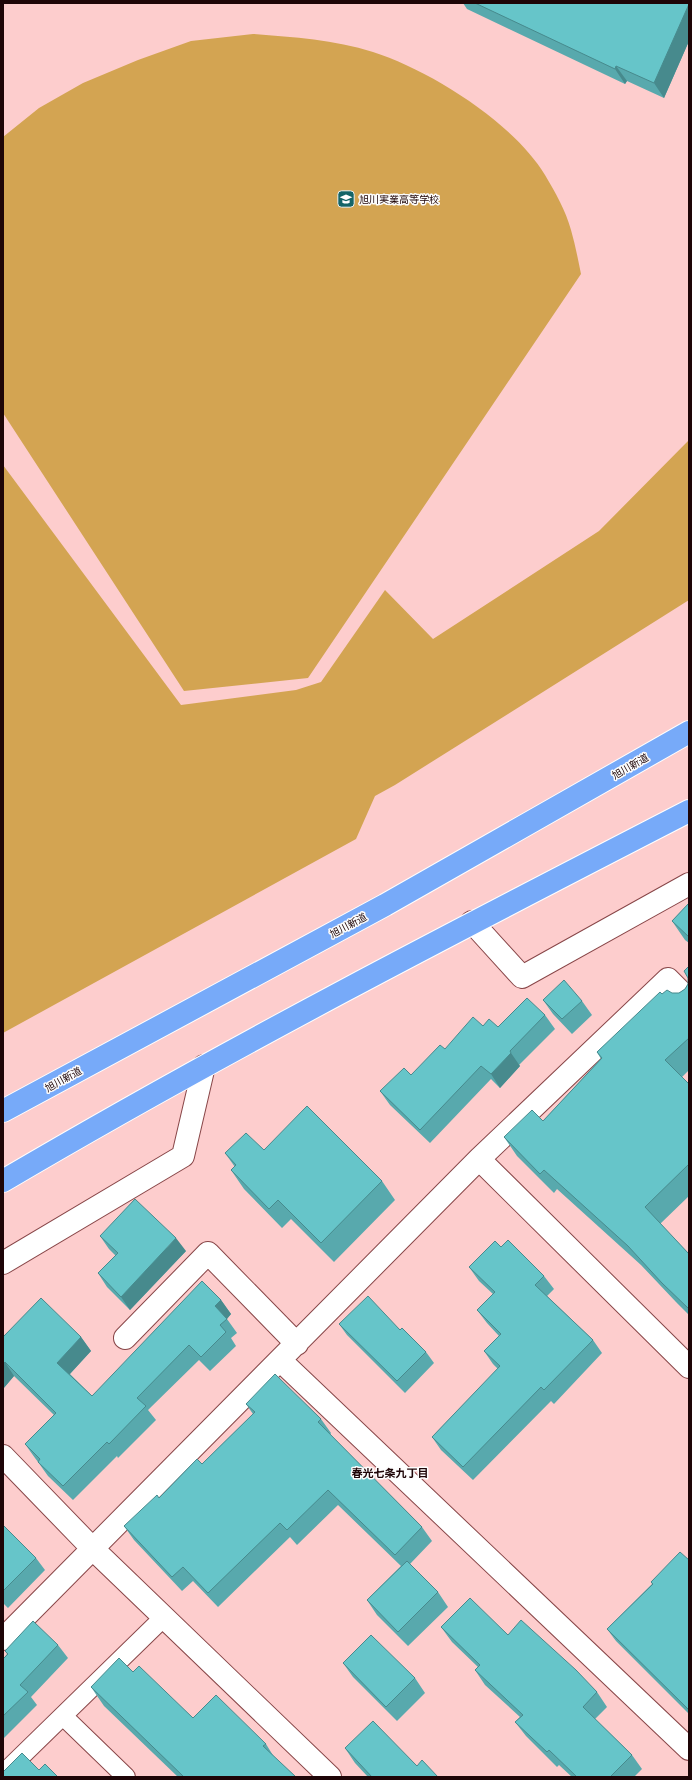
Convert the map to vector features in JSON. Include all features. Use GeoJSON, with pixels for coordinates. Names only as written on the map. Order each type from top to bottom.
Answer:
{"type":"FeatureCollection","features":[{"type":"Feature","properties":{"kind":"highway","name":"旭川新道"},"geometry":{"type":"LineString","coordinates":[[3,1111],[384,905],[689,732]]}},
{"type":"Feature","properties":{"kind":"highway"},"geometry":{"type":"LineString","coordinates":[[3,1181],[204,1066],[472,922],[689,810]]}},
{"type":"Feature","properties":{"kind":"street"},"geometry":{"type":"LineString","coordinates":[[472,922],[522,977],[689,884]]}},
{"type":"Feature","properties":{"kind":"street"},"geometry":{"type":"LineString","coordinates":[[3,1639],[479,1159],[668,979],[689,1000]]}},
{"type":"Feature","properties":{"kind":"street"},"geometry":{"type":"LineString","coordinates":[[3,1263],[183,1156],[204,1066]]}},
{"type":"Feature","properties":{"kind":"street"},"geometry":{"type":"LineString","coordinates":[[479,1159],[689,1367]]}},
{"type":"Feature","properties":{"kind":"street"},"geometry":{"type":"LineString","coordinates":[[125,1338],[208,1253],[297,1344]]}},
{"type":"Feature","properties":{"kind":"street"},"geometry":{"type":"LineString","coordinates":[[280,1360],[689,1749]]}},
{"type":"Feature","properties":{"kind":"street"},"geometry":{"type":"LineString","coordinates":[[3,1456],[93,1549],[163,1618],[330,1777]]}},
{"type":"Feature","properties":{"kind":"lane"},"geometry":{"type":"LineString","coordinates":[[3,1774],[163,1618]]}},
{"type":"Feature","properties":{"kind":"lane"},"geometry":{"type":"LineString","coordinates":[[63,1716],[126,1777]]}},
{"type":"Feature","properties":{"kind":"shaded area","name":"旭川実業高等学校"},"geometry":{"type":"Polygon","coordinates":[[[253,34],[328,42],[373,52],[395,60],[420,72],[469,101],[513,136],[531,156],[545,175],[560,202],[569,223],[581,274],[308,678],[184,691],[3,413],[3,137],[39,108],[83,83],[138,60],[191,41],[253,34]]]}},
{"type":"Feature","properties":{"kind":"shaded area"},"geometry":{"type":"Polygon","coordinates":[[[689,440],[689,600],[395,785],[375,796],[356,839],[3,1033],[3,465],[181,705],[296,690],[321,682],[385,590],[433,639],[599,531],[689,440]]]}},
{"type":"Feature","properties":{"kind":"building"},"geometry":{"type":"Polygon","coordinates":[[[475,3],[689,4],[654,83],[616,66],[615,69],[475,3]]]}},
{"type":"Feature","properties":{"kind":"building"},"geometry":{"type":"Polygon","coordinates":[[[689,903],[689,937],[672,921],[689,903]]]}},
{"type":"Feature","properties":{"kind":"building"},"geometry":{"type":"Polygon","coordinates":[[[689,966],[689,1038],[665,1060],[689,1084],[689,1164],[645,1207],[689,1254],[689,1309],[662,1283],[628,1246],[544,1170],[540,1174],[504,1137],[532,1110],[543,1121],[602,1058],[597,1052],[660,992],[662,994],[667,990],[672,993],[679,993],[685,989],[688,984],[688,978],[684,971],[689,966]]]}},
{"type":"Feature","properties":{"kind":"building"},"geometry":{"type":"Polygon","coordinates":[[[564,980],[582,1001],[562,1019],[543,1000],[564,980]]]}},
{"type":"Feature","properties":{"kind":"building"},"geometry":{"type":"Polygon","coordinates":[[[527,998],[545,1015],[510,1051],[511,1053],[491,1074],[481,1066],[420,1130],[380,1091],[404,1068],[411,1075],[440,1045],[445,1049],[473,1017],[483,1026],[489,1019],[498,1027],[527,998]]]}},
{"type":"Feature","properties":{"kind":"building"},"geometry":{"type":"Polygon","coordinates":[[[307,1106],[382,1181],[321,1243],[278,1200],[269,1209],[231,1170],[236,1165],[225,1153],[246,1133],[264,1150],[307,1106]]]}},
{"type":"Feature","properties":{"kind":"building"},"geometry":{"type":"Polygon","coordinates":[[[135,1199],[176,1238],[121,1297],[98,1273],[118,1253],[100,1236],[135,1199]]]}},
{"type":"Feature","properties":{"kind":"building"},"geometry":{"type":"Polygon","coordinates":[[[508,1240],[544,1276],[535,1285],[593,1340],[544,1390],[541,1387],[463,1467],[432,1437],[500,1366],[484,1351],[501,1334],[477,1310],[495,1292],[469,1267],[495,1241],[501,1247],[508,1240]]]}},
{"type":"Feature","properties":{"kind":"building"},"geometry":{"type":"Polygon","coordinates":[[[202,1281],[221,1300],[215,1306],[227,1319],[220,1325],[226,1332],[201,1357],[189,1345],[137,1398],[146,1406],[109,1444],[107,1442],[63,1486],[38,1462],[40,1459],[25,1444],[56,1413],[5,1362],[3,1364],[3,1335],[4,1336],[41,1298],[81,1337],[57,1363],[92,1396],[202,1281]]]}},
{"type":"Feature","properties":{"kind":"building"},"geometry":{"type":"Polygon","coordinates":[[[368,1296],[400,1330],[402,1328],[426,1352],[397,1381],[339,1324],[368,1296]]]}},
{"type":"Feature","properties":{"kind":"building"},"geometry":{"type":"Polygon","coordinates":[[[275,1374],[321,1419],[318,1422],[422,1527],[395,1555],[328,1490],[287,1530],[280,1523],[208,1593],[183,1567],[172,1577],[124,1526],[157,1495],[159,1498],[197,1459],[202,1464],[255,1412],[246,1404],[275,1374]]]}},
{"type":"Feature","properties":{"kind":"building"},"geometry":{"type":"Polygon","coordinates":[[[3,1525],[36,1558],[3,1591],[3,1525]]]}},
{"type":"Feature","properties":{"kind":"building"},"geometry":{"type":"Polygon","coordinates":[[[680,1552],[689,1560],[689,1710],[607,1629],[653,1584],[651,1582],[680,1552]]]}},
{"type":"Feature","properties":{"kind":"building"},"geometry":{"type":"Polygon","coordinates":[[[407,1561],[438,1592],[398,1632],[367,1600],[407,1561]]]}},
{"type":"Feature","properties":{"kind":"building"},"geometry":{"type":"Polygon","coordinates":[[[470,1598],[508,1635],[521,1620],[576,1670],[597,1692],[583,1707],[632,1755],[610,1777],[577,1777],[549,1750],[547,1752],[515,1722],[523,1715],[475,1670],[480,1665],[441,1627],[470,1598]]]}},
{"type":"Feature","properties":{"kind":"building"},"geometry":{"type":"Polygon","coordinates":[[[33,1621],[58,1645],[20,1685],[28,1692],[3,1716],[3,1659],[8,1654],[5,1651],[33,1621]]]}},
{"type":"Feature","properties":{"kind":"building"},"geometry":{"type":"Polygon","coordinates":[[[371,1635],[415,1678],[386,1707],[343,1663],[371,1635]]]}},
{"type":"Feature","properties":{"kind":"building"},"geometry":{"type":"Polygon","coordinates":[[[119,1658],[133,1672],[139,1666],[193,1718],[216,1695],[266,1744],[263,1746],[296,1777],[184,1777],[91,1687],[119,1658]]]}},
{"type":"Feature","properties":{"kind":"building"},"geometry":{"type":"Polygon","coordinates":[[[373,1721],[417,1766],[422,1760],[438,1777],[372,1777],[345,1748],[373,1721]]]}},
{"type":"Feature","properties":{"kind":"building"},"geometry":{"type":"Polygon","coordinates":[[[22,1753],[39,1770],[45,1764],[58,1777],[3,1777],[3,1772],[22,1753]]]}},
{"type":"Feature","properties":{"kind":"place","name":"旭川実業高等学校"},"geometry":{"type":"Point","coordinates":[346,199]}},
{"type":"Feature","properties":{"kind":"district","name":"春光七条九丁目"},"geometry":{"type":"Point","coordinates":[390,1472]}}]}
